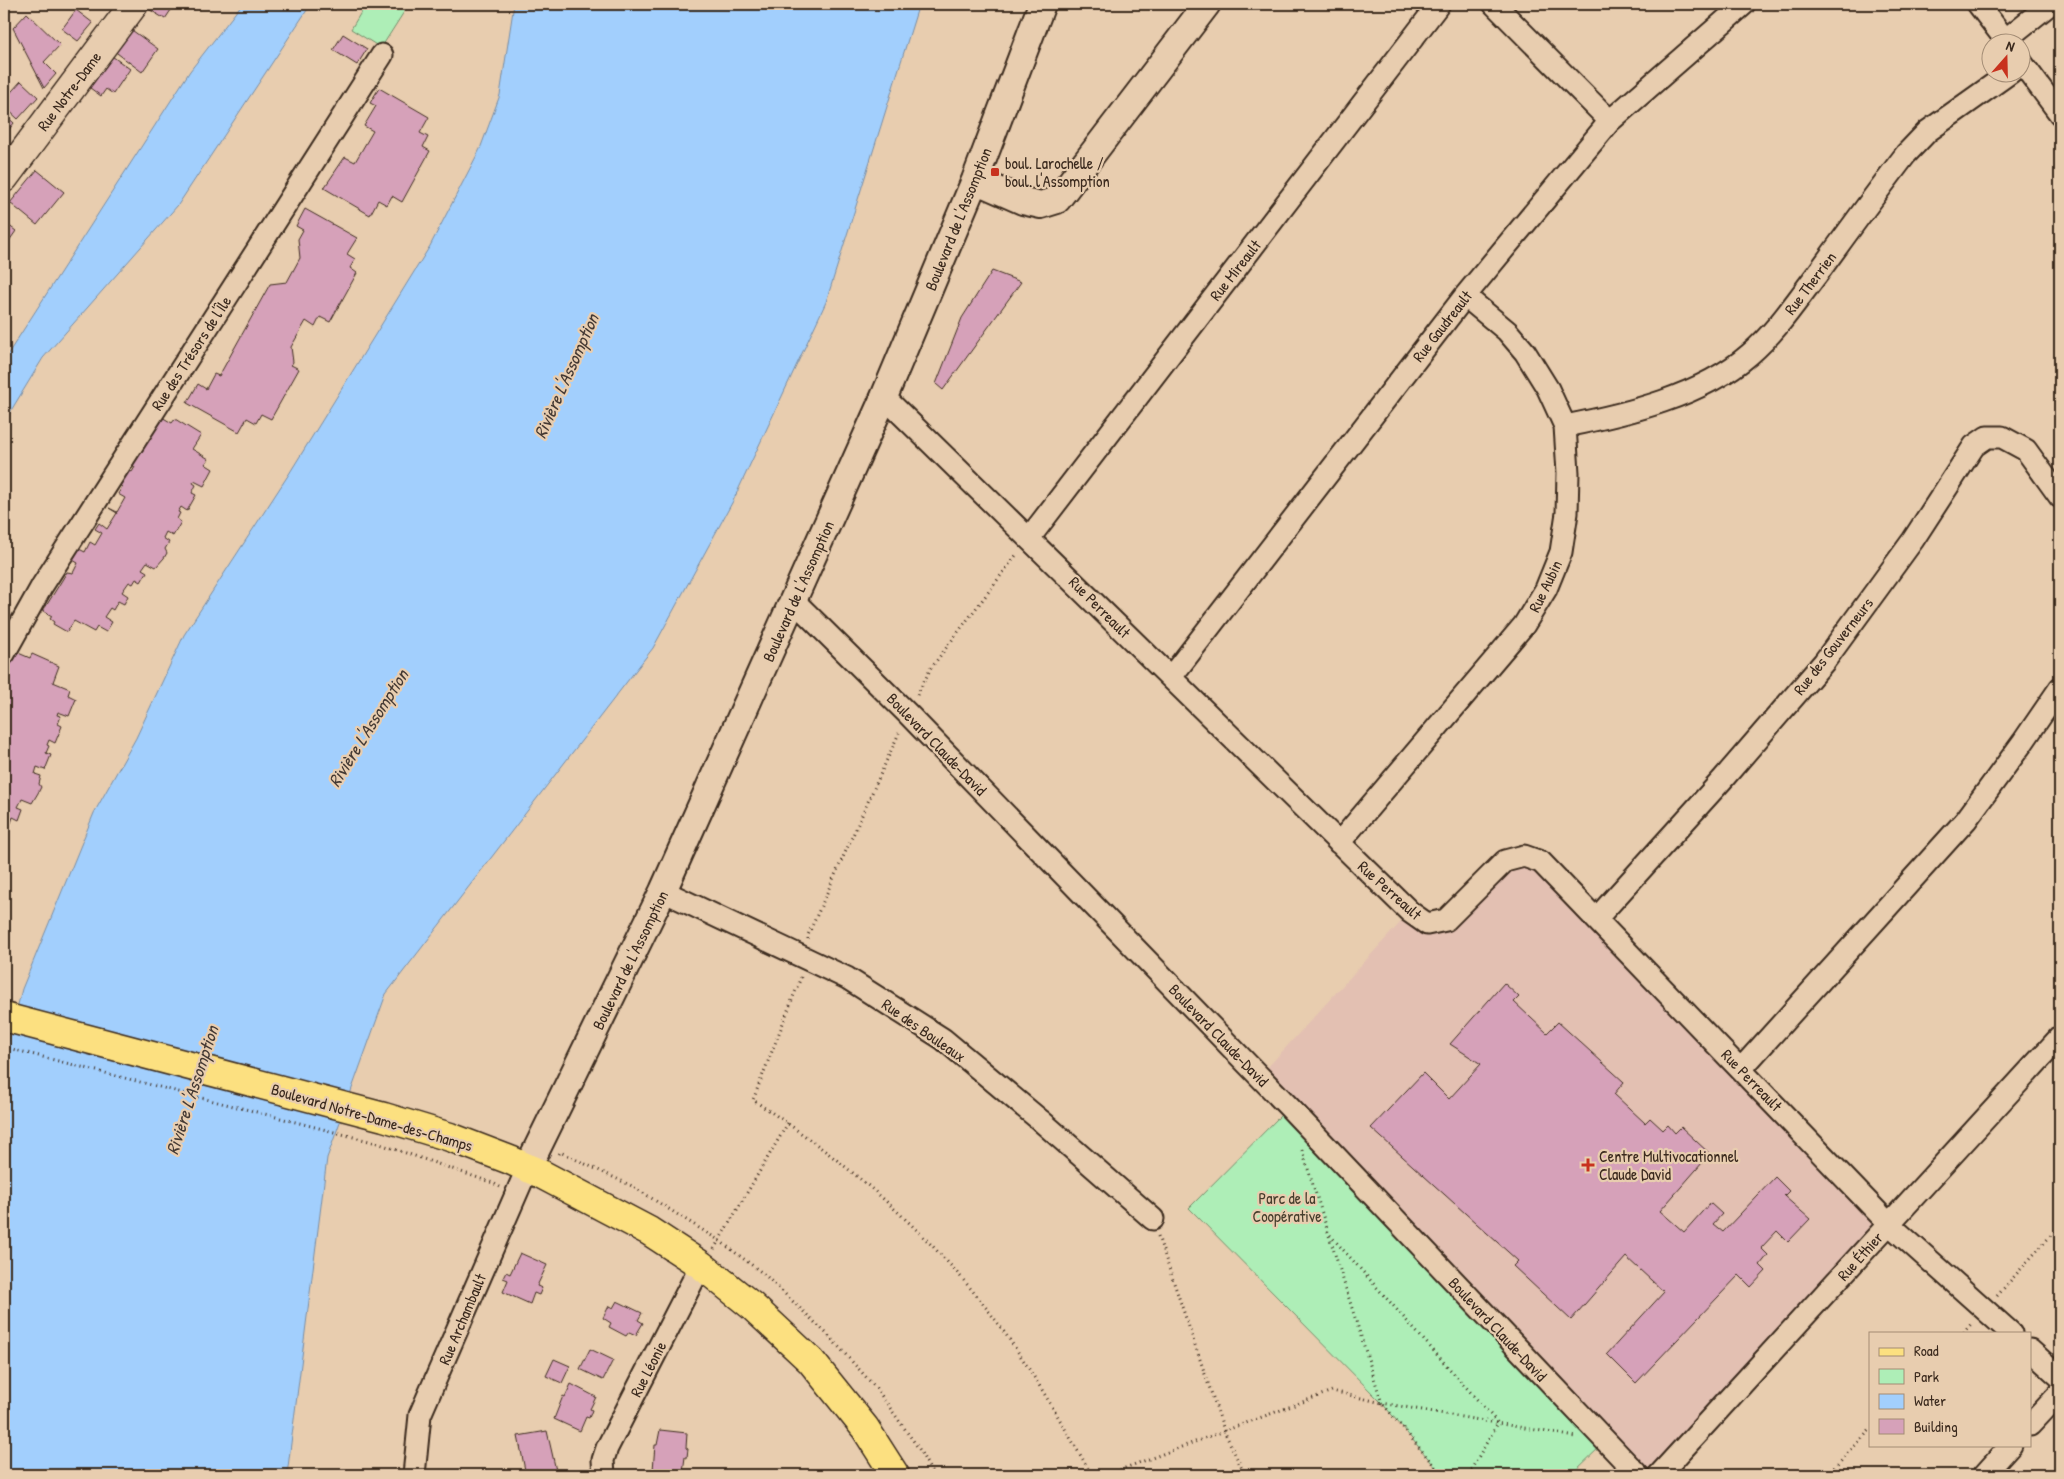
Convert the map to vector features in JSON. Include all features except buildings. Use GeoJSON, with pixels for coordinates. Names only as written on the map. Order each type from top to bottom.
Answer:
{"type":"FeatureCollection","features":[{"type":"Feature","properties":{"kind":"main road","name":"Rue Notre-Dame"},"geometry":{"type":"LineString","coordinates":[[4,178],[134,4]]}},
{"type":"Feature","properties":{"kind":"main road","name":"Boulevard Notre-Dame-des-Champs"},"geometry":{"type":"LineString","coordinates":[[4,1016],[384,1117],[450,1137],[528,1167],[649,1231],[701,1265],[752,1306],[811,1361],[865,1428],[895,1475]]}},
{"type":"Feature","properties":{"kind":"street","name":"Boulevard de L'Assomption"},"geometry":{"type":"LineString","coordinates":[[528,1167],[663,891],[794,601],[884,396],[974,180],[1042,4]]}},
{"type":"Feature","properties":{"kind":"street"},"geometry":{"type":"LineString","coordinates":[[974,180],[1023,201],[1041,206],[1057,200],[1207,4]]}},
{"type":"Feature","properties":{"kind":"street","name":"Rue Mireault"},"geometry":{"type":"LineString","coordinates":[[1030,537],[1439,4]]}},
{"type":"Feature","properties":{"kind":"street"},"geometry":{"type":"LineString","coordinates":[[1494,4],[1610,121]]}},
{"type":"Feature","properties":{"kind":"street","name":"Rue Gaudreault"},"geometry":{"type":"LineString","coordinates":[[1171,677],[1465,296],[1610,121],[1744,4]]}},
{"type":"Feature","properties":{"kind":"street"},"geometry":{"type":"LineString","coordinates":[[1978,4],[1999,32]]}},
{"type":"Feature","properties":{"kind":"street"},"geometry":{"type":"LineString","coordinates":[[2017,32],[2050,4]]}},
{"type":"Feature","properties":{"kind":"street","name":"Rue des Trésors de l'Île"},"geometry":{"type":"LineString","coordinates":[[4,654],[42,586],[382,55]]}},
{"type":"Feature","properties":{"kind":"street"},"geometry":{"type":"LineString","coordinates":[[2032,81],[2060,114]]}},
{"type":"Feature","properties":{"kind":"street","name":"Rue Therrien"},"geometry":{"type":"LineString","coordinates":[[1565,426],[1606,418],[1658,404],[1715,378],[1750,354],[1783,319],[1906,154],[1928,131],[1997,82]]}},
{"type":"Feature","properties":{"kind":"street","name":"Rue Aubin"},"geometry":{"type":"LineString","coordinates":[[1338,843],[1524,625],[1546,589],[1561,552],[1567,513],[1568,473],[1565,426],[1548,389],[1525,352],[1507,331],[1465,296]]}},
{"type":"Feature","properties":{"kind":"street","name":"Rue Perreault"},"geometry":{"type":"LineString","coordinates":[[884,396],[1030,537],[1410,912],[1427,924],[1446,920],[1505,861],[1524,856],[1541,862],[1889,1224],[2010,1332]]}},
{"type":"Feature","properties":{"kind":"street","name":"Rue des Gouverneurs"},"geometry":{"type":"LineString","coordinates":[[1596,919],[1722,780],[1824,662],[1913,540],[1974,446],[1987,437],[2002,437],[2026,450],[2060,497]]}},
{"type":"Feature","properties":{"kind":"street","name":"Boulevard Claude-David"},"geometry":{"type":"LineString","coordinates":[[794,601],[915,721],[1288,1107],[1638,1475]]}},
{"type":"Feature","properties":{"kind":"street"},"geometry":{"type":"LineString","coordinates":[[1741,1069],[1966,820],[2060,688]]}},
{"type":"Feature","properties":{"kind":"street","name":"Rue des Bouleaux"},"geometry":{"type":"LineString","coordinates":[[663,891],[847,978],[942,1039],[1040,1120],[1153,1219]]}},
{"type":"Feature","properties":{"kind":"street","name":"Rue Éthier"},"geometry":{"type":"LineString","coordinates":[[1659,1475],[2060,1037]]}},
{"type":"Feature","properties":{"kind":"street","name":"Rue Archambault"},"geometry":{"type":"LineString","coordinates":[[414,1475],[420,1415],[528,1167]]}},
{"type":"Feature","properties":{"kind":"street","name":"Rue Léonie"},"geometry":{"type":"LineString","coordinates":[[604,1475],[603,1460],[607,1448],[701,1265]]}},
{"type":"Feature","properties":{"kind":"street"},"geometry":{"type":"LineString","coordinates":[[2032,1352],[2060,1377]]}},
{"type":"Feature","properties":{"kind":"street"},"geometry":{"type":"LineString","coordinates":[[2032,1423],[2060,1393]]}},
{"type":"Feature","properties":{"kind":"street"},"geometry":{"type":"LineString","coordinates":[[1984,1475],[2011,1446]]}},
{"type":"Feature","properties":{"kind":"path","name":"Boulevard Notre-Dame-des-Champs"},"geometry":{"type":"LineString","coordinates":[[4,1047],[377,1143],[500,1187]]}},
{"type":"Feature","properties":{"kind":"path"},"geometry":{"type":"LineString","coordinates":[[701,1265],[720,1241],[788,1123]]}},
{"type":"Feature","properties":{"kind":"path"},"geometry":{"type":"LineString","coordinates":[[1300,1143],[1382,1402],[1442,1475]]}},
{"type":"Feature","properties":{"kind":"path"},"geometry":{"type":"LineString","coordinates":[[1153,1219],[1225,1432],[1245,1475]]}},
{"type":"Feature","properties":{"kind":"path"},"geometry":{"type":"LineString","coordinates":[[1985,1310],[2060,1226]]}},
{"type":"Feature","properties":{"kind":"path"},"geometry":{"type":"LineString","coordinates":[[1328,1233],[1498,1423]]}},
{"type":"Feature","properties":{"kind":"path"},"geometry":{"type":"LineString","coordinates":[[1106,1475],[1332,1391],[1382,1402],[1605,1442]]}},
{"type":"Feature","properties":{"kind":"path"},"geometry":{"type":"LineString","coordinates":[[1468,1475],[1498,1423]]}},
{"type":"Feature","properties":{"kind":"path"},"geometry":{"type":"LineString","coordinates":[[1827,1475],[1869,1431]]}},
{"type":"Feature","properties":{"kind":"shaded area","name":"Centre Multivocationnel Claude David"},"geometry":{"type":"Polygon","coordinates":[[[1524,856],[1889,1224],[1659,1475],[1638,1475],[1289,1107],[1267,1068],[1410,912],[1427,924],[1524,856]]]}},
{"type":"Feature","properties":{"kind":"green space"},"geometry":{"type":"Polygon","coordinates":[[[366,4],[409,4],[381,48],[351,29],[366,4]]]}},
{"type":"Feature","properties":{"kind":"green space","name":"Parc de la Coopérative"},"geometry":{"type":"Polygon","coordinates":[[[1289,1107],[1605,1442],[1571,1475],[1442,1475],[1382,1403],[1189,1208],[1289,1107]]]}},
{"type":"Feature","properties":{"kind":"water"},"geometry":{"type":"Polygon","coordinates":[[[242,4],[311,4],[178,205],[43,358],[4,422],[4,360],[190,71],[242,4]]]}},
{"type":"Feature","properties":{"kind":"water","name":"Rivière L'Assomption"},"geometry":{"type":"Polygon","coordinates":[[[514,4],[919,4],[826,302],[733,501],[653,648],[386,994],[327,1158],[287,1475],[4,1475],[4,1059],[22,989],[94,813],[136,738],[184,635],[289,474],[430,246],[480,149],[500,95],[514,4]]]}},
{"type":"Feature","properties":{"kind":"place","name":"boul. Larochelle / boul. l'Assomption"},"geometry":{"type":"Point","coordinates":[995,172]}},
{"type":"Feature","properties":{"kind":"place","name":"Centre Multivocationnel Claude David"},"geometry":{"type":"Point","coordinates":[1588,1165]}}]}
